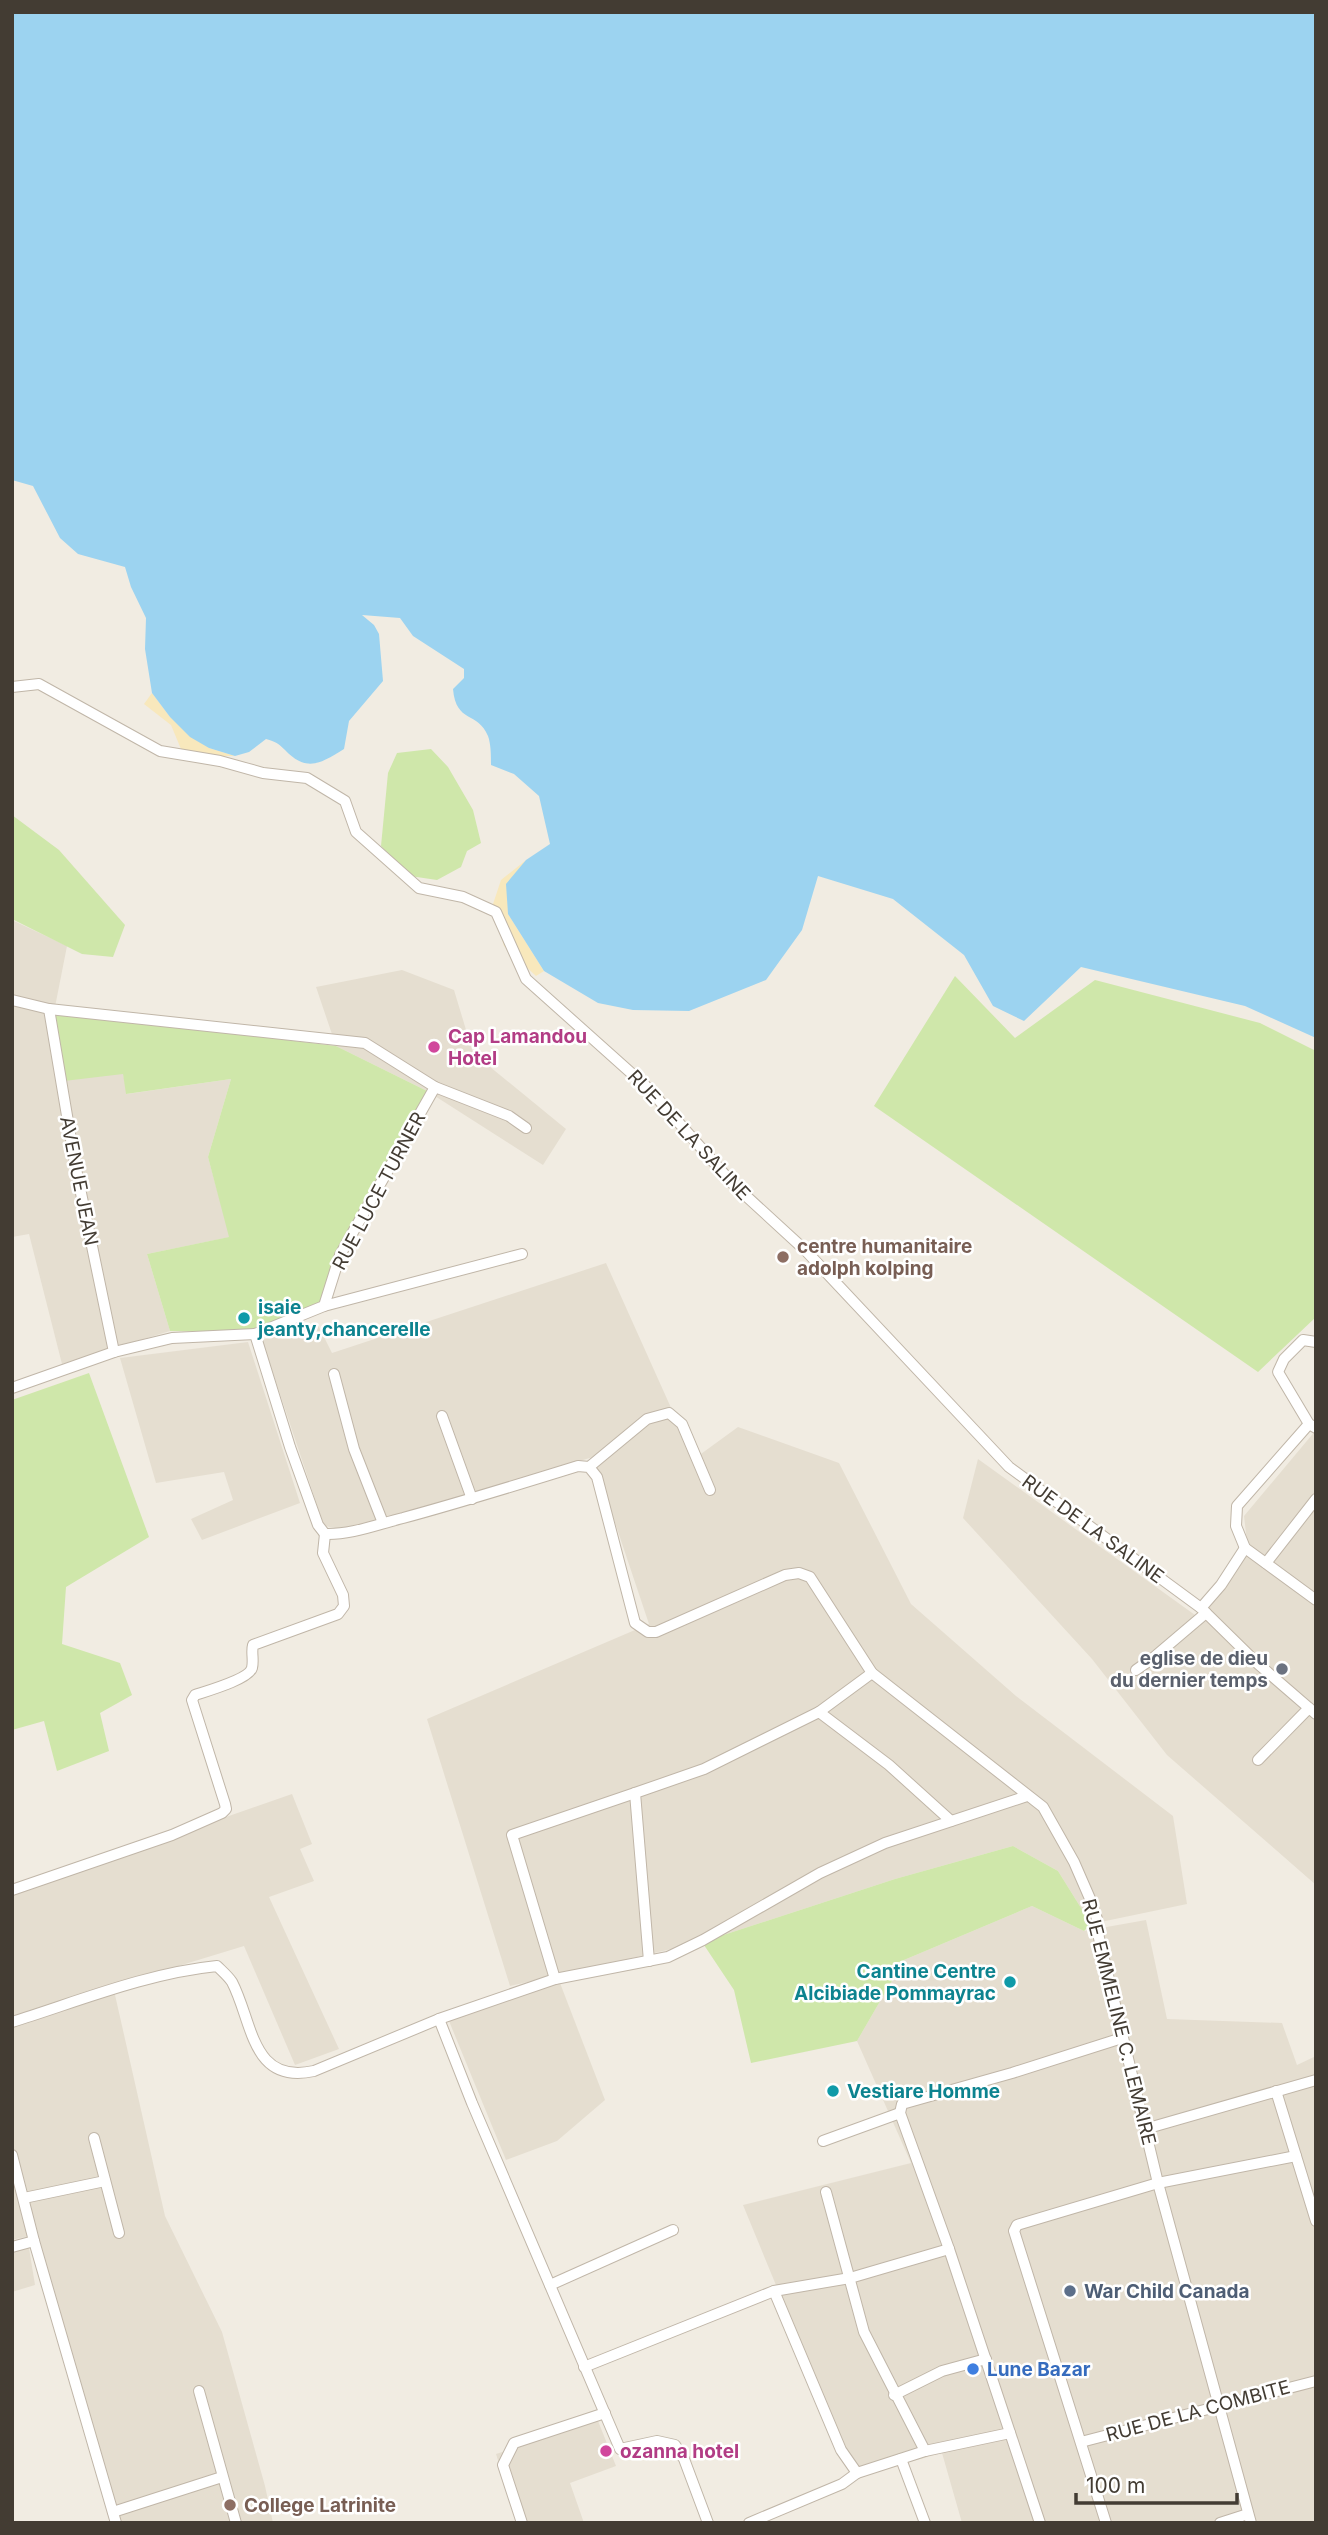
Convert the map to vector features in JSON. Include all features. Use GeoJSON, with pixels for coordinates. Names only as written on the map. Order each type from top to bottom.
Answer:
{"type":"FeatureCollection","features":[{"type":"Feature","properties":{"kind":"street","name":"RUE DE LA SALINE"},"geometry":{"type":"LineString","coordinates":[[12,687],[39,684],[160,751],[220,761],[263,773],[307,778],[345,801],[356,832],[419,888],[463,897],[496,912],[526,979],[649,1089],[733,1184],[814,1259],[1009,1467],[1204,1611],[1256,1663],[1312,1711]]}},
{"type":"Feature","properties":{"kind":"street"},"geometry":{"type":"LineString","coordinates":[[12,1000],[49,1009],[365,1043],[435,1087],[509,1116],[526,1128]]}},
{"type":"Feature","properties":{"kind":"street","name":"AVENUE JEAN"},"geometry":{"type":"LineString","coordinates":[[49,1009],[76,1169],[114,1352]]}},
{"type":"Feature","properties":{"kind":"street","name":"RUE LUCE TURNER"},"geometry":{"type":"LineString","coordinates":[[324,1306],[340,1255],[435,1087]]}},
{"type":"Feature","properties":{"kind":"street"},"geometry":{"type":"LineString","coordinates":[[12,1388],[114,1352],[173,1338],[255,1334],[324,1306],[522,1254]]}},
{"type":"Feature","properties":{"kind":"street"},"geometry":{"type":"LineString","coordinates":[[12,1890],[172,1835],[222,1813],[226,1809],[225,1804],[192,1700],[195,1695],[246,1676],[253,1665],[253,1645],[338,1614],[344,1606],[343,1595],[323,1553],[325,1534],[318,1525],[290,1447],[255,1334]]}},
{"type":"Feature","properties":{"kind":"street"},"geometry":{"type":"LineString","coordinates":[[1316,1342],[1303,1340],[1284,1359],[1278,1372],[1312,1426],[1237,1506],[1237,1526],[1245,1548],[1316,1600]]}},
{"type":"Feature","properties":{"kind":"street"},"geometry":{"type":"LineString","coordinates":[[334,1374],[355,1449],[383,1523]]}},
{"type":"Feature","properties":{"kind":"street"},"geometry":{"type":"LineString","coordinates":[[325,1534],[339,1535],[472,1499],[578,1466],[589,1468],[647,1419],[669,1413],[682,1423],[710,1490]]}},
{"type":"Feature","properties":{"kind":"street"},"geometry":{"type":"LineString","coordinates":[[442,1416],[472,1499]]}},
{"type":"Feature","properties":{"kind":"street","name":"RUE EMMELINE C. LEMAIRE"},"geometry":{"type":"LineString","coordinates":[[589,1468],[597,1477],[635,1623],[648,1632],[656,1632],[785,1575],[799,1573],[810,1577],[872,1672],[1043,1807],[1074,1862],[1097,1919],[1122,2038],[1158,2183],[1217,2406],[1250,2518]]}},
{"type":"Feature","properties":{"kind":"street"},"geometry":{"type":"LineString","coordinates":[[1266,1563],[1316,1499]]}},
{"type":"Feature","properties":{"kind":"street"},"geometry":{"type":"LineString","coordinates":[[1136,1670],[1204,1611],[1245,1548]]}},
{"type":"Feature","properties":{"kind":"street"},"geometry":{"type":"LineString","coordinates":[[555,1979],[512,1835],[705,1769],[819,1712],[872,1672]]}},
{"type":"Feature","properties":{"kind":"street"},"geometry":{"type":"LineString","coordinates":[[1258,1760],[1312,1711]]}},
{"type":"Feature","properties":{"kind":"street"},"geometry":{"type":"LineString","coordinates":[[819,1712],[889,1765],[951,1821]]}},
{"type":"Feature","properties":{"kind":"street"},"geometry":{"type":"LineString","coordinates":[[635,1793],[649,1961]]}},
{"type":"Feature","properties":{"kind":"street"},"geometry":{"type":"LineString","coordinates":[[12,2022],[141,1981],[217,1966],[231,1981],[256,2045],[273,2066],[295,2075],[314,2071],[439,2019],[555,1979],[668,1957],[820,1873],[885,1843],[1027,1796]]}},
{"type":"Feature","properties":{"kind":"street"},"geometry":{"type":"LineString","coordinates":[[439,2019],[472,2103],[620,2449],[657,2441],[675,2445],[684,2459],[708,2523]]}},
{"type":"Feature","properties":{"kind":"street"},"geometry":{"type":"LineString","coordinates":[[1040,2523],[949,2249],[900,2113],[902,2104],[1122,2038]]}},
{"type":"Feature","properties":{"kind":"street"},"geometry":{"type":"LineString","coordinates":[[1145,2130],[1316,2080]]}},
{"type":"Feature","properties":{"kind":"street"},"geometry":{"type":"LineString","coordinates":[[1276,2091],[1316,2221]]}},
{"type":"Feature","properties":{"kind":"street"},"geometry":{"type":"LineString","coordinates":[[823,2141],[900,2113]]}},
{"type":"Feature","properties":{"kind":"street"},"geometry":{"type":"LineString","coordinates":[[94,2138],[119,2233]]}},
{"type":"Feature","properties":{"kind":"street"},"geometry":{"type":"LineString","coordinates":[[12,2155],[34,2241],[115,2518],[222,2477]]}},
{"type":"Feature","properties":{"kind":"street"},"geometry":{"type":"LineString","coordinates":[[1106,2523],[1014,2231],[1017,2225],[1158,2183],[1296,2156]]}},
{"type":"Feature","properties":{"kind":"street"},"geometry":{"type":"LineString","coordinates":[[24,2198],[105,2181]]}},
{"type":"Feature","properties":{"kind":"street"},"geometry":{"type":"LineString","coordinates":[[826,2192],[864,2332],[925,2451]]}},
{"type":"Feature","properties":{"kind":"street"},"geometry":{"type":"LineString","coordinates":[[550,2285],[673,2230]]}},
{"type":"Feature","properties":{"kind":"street"},"geometry":{"type":"LineString","coordinates":[[12,2246],[34,2241]]}},
{"type":"Feature","properties":{"kind":"street"},"geometry":{"type":"LineString","coordinates":[[584,2367],[774,2291],[850,2277],[949,2249]]}},
{"type":"Feature","properties":{"kind":"street"},"geometry":{"type":"LineString","coordinates":[[774,2291],[841,2451],[857,2473]]}},
{"type":"Feature","properties":{"kind":"street"},"geometry":{"type":"LineString","coordinates":[[894,2395],[942,2371],[986,2359]]}},
{"type":"Feature","properties":{"kind":"street","name":"RUE DE LA COMBITE"},"geometry":{"type":"LineString","coordinates":[[1081,2442],[1316,2381]]}},
{"type":"Feature","properties":{"kind":"street"},"geometry":{"type":"LineString","coordinates":[[199,2391],[236,2523]]}},
{"type":"Feature","properties":{"kind":"street"},"geometry":{"type":"LineString","coordinates":[[522,2523],[503,2465],[514,2443],[605,2413]]}},
{"type":"Feature","properties":{"kind":"street"},"geometry":{"type":"LineString","coordinates":[[749,2523],[842,2484],[857,2473],[925,2451],[1010,2433]]}},
{"type":"Feature","properties":{"kind":"street"},"geometry":{"type":"LineString","coordinates":[[901,2459],[925,2523]]}},
{"type":"Feature","properties":{"kind":"street"},"geometry":{"type":"LineString","coordinates":[[1220,2523],[1250,2518]]}},
{"type":"Feature","properties":{"kind":"shaded area"},"geometry":{"type":"Polygon","coordinates":[[[12,920],[67,946],[54,1012],[123,1073],[127,1094],[231,1079],[208,1157],[230,1237],[147,1254],[170,1331],[62,1364],[29,1234],[12,1237],[12,920]]]}},
{"type":"Feature","properties":{"kind":"shaded area"},"geometry":{"type":"Polygon","coordinates":[[[402,970],[454,990],[473,1053],[566,1129],[543,1165],[427,1091],[336,1046],[316,987],[402,970]]]}},
{"type":"Feature","properties":{"kind":"shaded area"},"geometry":{"type":"Polygon","coordinates":[[[606,1263],[694,1459],[738,1427],[839,1463],[911,1604],[1016,1696],[1173,1816],[1187,1904],[1091,1924],[1058,1871],[1013,1846],[895,1879],[702,1942],[510,1986],[427,1719],[649,1624],[593,1457],[347,1530],[324,1526],[262,1340],[317,1323],[332,1353],[606,1263]]]}},
{"type":"Feature","properties":{"kind":"shaded area"},"geometry":{"type":"Polygon","coordinates":[[[248,1342],[300,1503],[202,1540],[191,1519],[233,1500],[224,1472],[156,1483],[120,1358],[248,1342]]]}},
{"type":"Feature","properties":{"kind":"shaded area"},"geometry":{"type":"Polygon","coordinates":[[[1316,1430],[1316,1885],[1167,1755],[1092,1659],[963,1518],[978,1459],[1195,1615],[1248,1550],[1244,1516],[1316,1430]]]}},
{"type":"Feature","properties":{"kind":"shaded area"},"geometry":{"type":"Polygon","coordinates":[[[292,1794],[312,1844],[300,1849],[314,1881],[269,1897],[339,2049],[295,2065],[244,1946],[113,1986],[165,2216],[222,2332],[273,2523],[118,2523],[20,2188],[12,2140],[12,1892],[292,1794]]]}},
{"type":"Feature","properties":{"kind":"shaded area"},"geometry":{"type":"Polygon","coordinates":[[[1032,1906],[1084,1931],[1146,1920],[1167,2019],[1282,2023],[1297,2065],[1316,2056],[1316,2523],[962,2523],[942,2453],[855,2477],[743,2205],[911,2163],[857,2041],[904,1960],[1032,1906]]]}},
{"type":"Feature","properties":{"kind":"shaded area"},"geometry":{"type":"Polygon","coordinates":[[[560,1983],[605,2100],[557,2141],[506,2160],[449,2021],[560,1983]]]}},
{"type":"Feature","properties":{"kind":"shaded area"},"geometry":{"type":"Polygon","coordinates":[[[12,2171],[29,2236],[12,2240],[12,2171]]]}},
{"type":"Feature","properties":{"kind":"shaded area"},"geometry":{"type":"Polygon","coordinates":[[[29,2248],[35,2285],[12,2292],[12,2252],[29,2248]]]}},
{"type":"Feature","properties":{"kind":"shaded area"},"geometry":{"type":"Polygon","coordinates":[[[598,2421],[616,2466],[570,2483],[584,2523],[518,2523],[496,2454],[598,2421]]]}},
{"type":"Feature","properties":{"kind":"green space"},"geometry":{"type":"Polygon","coordinates":[[[431,749],[448,767],[473,810],[481,843],[467,851],[461,867],[437,880],[410,876],[381,846],[388,773],[397,753],[431,749]]]}},
{"type":"Feature","properties":{"kind":"green space"},"geometry":{"type":"Polygon","coordinates":[[[12,815],[59,850],[125,925],[113,957],[82,954],[12,919],[12,815]]]}},
{"type":"Feature","properties":{"kind":"green space"},"geometry":{"type":"Polygon","coordinates":[[[955,976],[1015,1038],[1095,980],[1260,1023],[1316,1051],[1316,1317],[1258,1372],[874,1106],[955,976]]]}},
{"type":"Feature","properties":{"kind":"green space"},"geometry":{"type":"Polygon","coordinates":[[[54,1012],[336,1046],[427,1091],[319,1304],[244,1332],[170,1331],[147,1254],[229,1237],[208,1157],[231,1079],[126,1094],[123,1074],[64,1081],[54,1012]]]}},
{"type":"Feature","properties":{"kind":"green space"},"geometry":{"type":"Polygon","coordinates":[[[89,1373],[149,1537],[66,1587],[62,1644],[120,1663],[132,1695],[100,1713],[109,1751],[57,1771],[44,1721],[12,1730],[12,1400],[89,1373]]]}},
{"type":"Feature","properties":{"kind":"green space"},"geometry":{"type":"Polygon","coordinates":[[[1013,1846],[1058,1871],[1091,1924],[1084,1931],[1032,1906],[904,1960],[857,2041],[751,2063],[734,1990],[702,1942],[895,1879],[1013,1846]]]}},
{"type":"Feature","properties":{"kind":"sand"},"geometry":{"type":"Polygon","coordinates":[[[152,693],[170,717],[209,748],[235,756],[216,756],[181,749],[171,725],[144,704],[152,693]]]}},
{"type":"Feature","properties":{"kind":"sand"},"geometry":{"type":"Polygon","coordinates":[[[526,860],[507,884],[508,914],[544,971],[536,976],[504,946],[492,907],[501,880],[526,860]]]}},
{"type":"Feature","properties":{"kind":"water"},"geometry":{"type":"Polygon","coordinates":[[[12,12],[1316,12],[1316,1038],[1245,1006],[1081,967],[1024,1021],[993,1006],[964,955],[893,899],[818,876],[802,930],[766,980],[689,1011],[633,1010],[598,1003],[544,971],[508,914],[506,884],[526,860],[550,844],[539,796],[514,774],[491,765],[490,743],[484,728],[463,713],[455,700],[453,689],[464,678],[464,669],[413,636],[400,618],[362,615],[374,625],[379,634],[383,681],[349,721],[344,749],[336,754],[321,762],[300,762],[277,743],[266,739],[249,752],[235,756],[209,748],[190,737],[152,693],[145,649],[146,618],[125,567],[78,554],[60,538],[33,486],[12,480],[12,12]]]}},
{"type":"Feature","properties":{"kind":"place","name":"Cap Lamandou Hotel"},"geometry":{"type":"Point","coordinates":[434,1047]}},
{"type":"Feature","properties":{"kind":"place","name":"centre humanitaire adolph kolping"},"geometry":{"type":"Point","coordinates":[783,1257]}},
{"type":"Feature","properties":{"kind":"place","name":"isaie jeanty,chancerelle"},"geometry":{"type":"Point","coordinates":[244,1318]}},
{"type":"Feature","properties":{"kind":"place","name":"eglise de dieu du dernier temps"},"geometry":{"type":"Point","coordinates":[1282,1669]}},
{"type":"Feature","properties":{"kind":"place","name":"Cantine Centre Alcibiade Pommayrac"},"geometry":{"type":"Point","coordinates":[1010,1982]}},
{"type":"Feature","properties":{"kind":"place","name":"Vestiare Homme"},"geometry":{"type":"Point","coordinates":[833,2091]}},
{"type":"Feature","properties":{"kind":"place","name":"War Child Canada"},"geometry":{"type":"Point","coordinates":[1070,2291]}},
{"type":"Feature","properties":{"kind":"place","name":"Lune Bazar"},"geometry":{"type":"Point","coordinates":[973,2369]}},
{"type":"Feature","properties":{"kind":"place","name":"ozanna hotel"},"geometry":{"type":"Point","coordinates":[606,2451]}},
{"type":"Feature","properties":{"kind":"place","name":"College Latrinite"},"geometry":{"type":"Point","coordinates":[230,2505]}}]}
